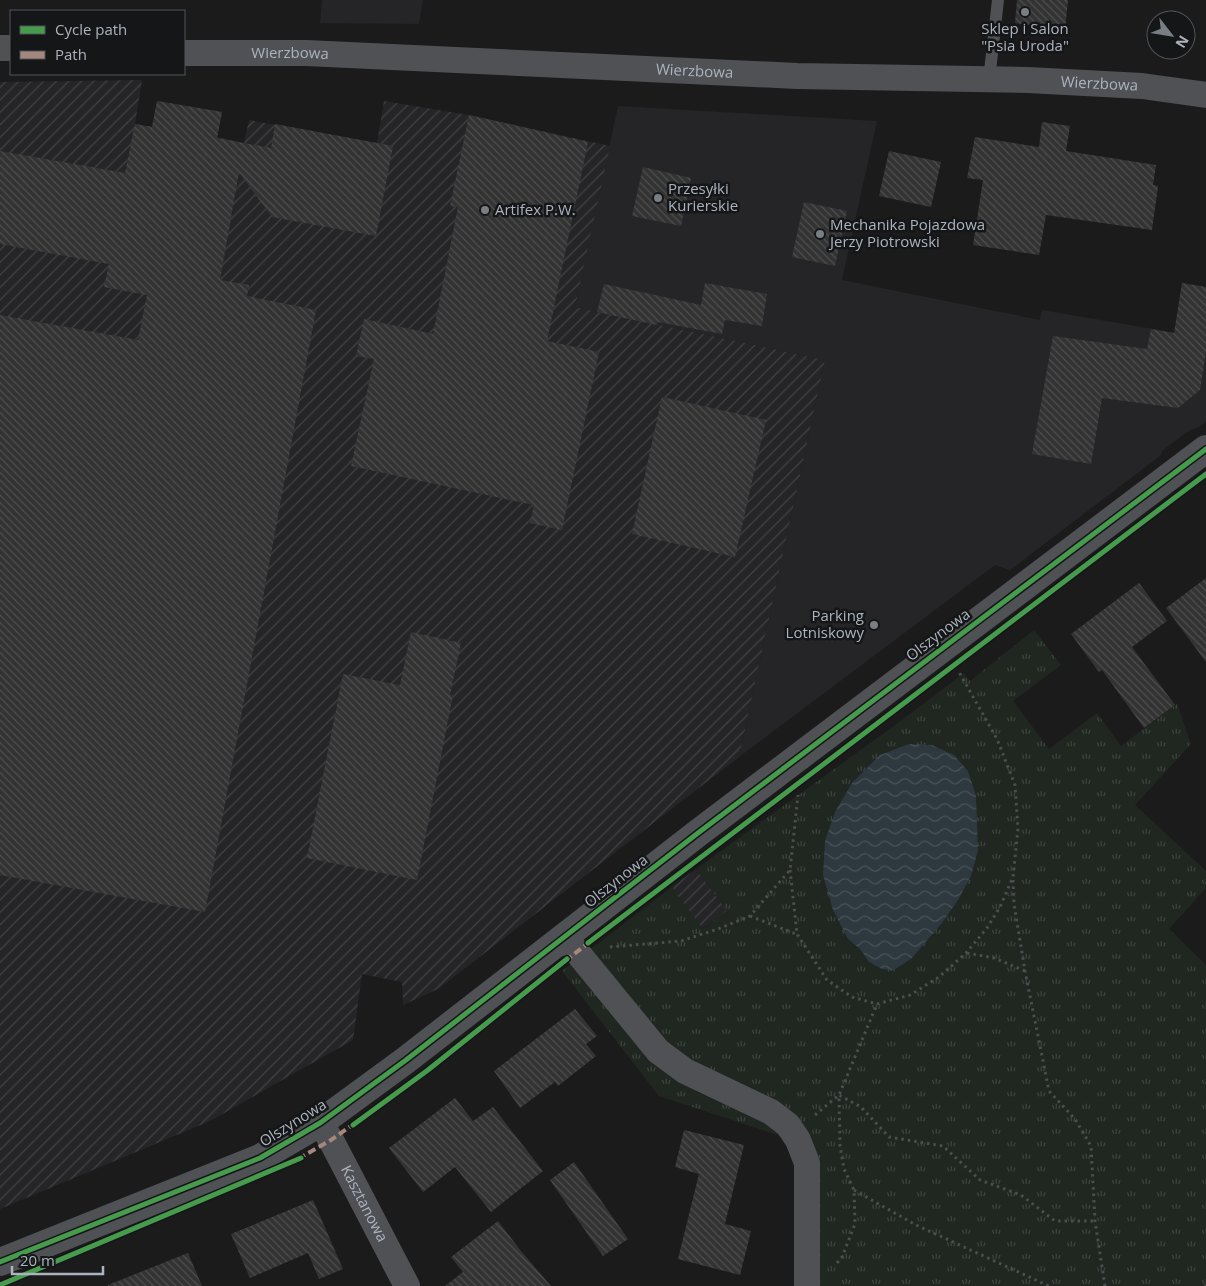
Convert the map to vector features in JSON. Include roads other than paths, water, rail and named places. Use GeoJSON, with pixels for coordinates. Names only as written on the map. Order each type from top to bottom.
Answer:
{"type":"FeatureCollection","features":[{"type":"Feature","properties":{"kind":"street","name":"Wierzbowa"},"geometry":{"type":"LineString","coordinates":[[185,53],[306,53],[797,76],[989,80],[1142,86],[1206,95]]}},
{"type":"Feature","properties":{"kind":"street","name":"Olszynowa"},"geometry":{"type":"LineString","coordinates":[[0,1262],[260,1158],[320,1123],[406,1060],[573,946],[941,648],[1206,448]]}},
{"type":"Feature","properties":{"kind":"street"},"geometry":{"type":"LineString","coordinates":[[573,946],[658,1051],[686,1072],[772,1112],[788,1125],[804,1152],[807,1163],[807,1286]]}},
{"type":"Feature","properties":{"kind":"street","name":"Kasztanowa"},"geometry":{"type":"LineString","coordinates":[[320,1123],[331,1140],[407,1286]]}},
{"type":"Feature","properties":{"kind":"lane"},"geometry":{"type":"LineString","coordinates":[[989,80],[998,0]]}},
{"type":"Feature","properties":{"kind":"water"},"geometry":{"type":"Polygon","coordinates":[[[909,744],[932,745],[954,755],[968,771],[976,796],[978,850],[971,876],[958,900],[942,923],[912,958],[894,970],[882,969],[869,962],[860,949],[848,939],[833,910],[823,875],[825,841],[835,812],[852,783],[880,755],[909,744]]]}},
{"type":"Feature","properties":{"kind":"place","name":"Sklep i Salon \"Psia Uroda\""},"geometry":{"type":"Point","coordinates":[1025,12]}},
{"type":"Feature","properties":{"kind":"place","name":"Przesyłki Kurierskie"},"geometry":{"type":"Point","coordinates":[658,198]}},
{"type":"Feature","properties":{"kind":"place","name":"Artifex P.W."},"geometry":{"type":"Point","coordinates":[485,210]}},
{"type":"Feature","properties":{"kind":"place","name":"Mechanika Pojazdowa Jerzy Piotrowski"},"geometry":{"type":"Point","coordinates":[820,234]}},
{"type":"Feature","properties":{"kind":"place","name":"Parking Lotniskowy"},"geometry":{"type":"Point","coordinates":[874,625]}}]}
